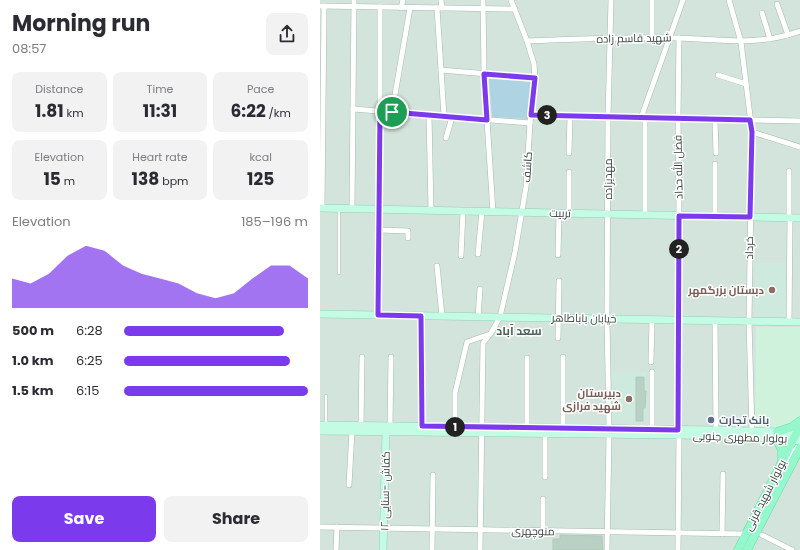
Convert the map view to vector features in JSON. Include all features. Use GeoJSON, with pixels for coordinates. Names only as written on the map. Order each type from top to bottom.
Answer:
{"type":"FeatureCollection","features":[{"type":"Feature","properties":{"kind":"main road"},"geometry":{"type":"LineString","coordinates":[[782,461],[782,450],[776,435],[800,421]]}},
{"type":"Feature","properties":{"kind":"main road","name":"بولوار شهید قرنی"},"geometry":{"type":"LineString","coordinates":[[738,550],[782,461],[798,439],[800,426]]}},
{"type":"Feature","properties":{"kind":"main road","name":"بولوار شهید قرنی"},"geometry":{"type":"LineString","coordinates":[[747,550],[797,457],[800,448]]}},
{"type":"Feature","properties":{"kind":"street"},"geometry":{"type":"LineString","coordinates":[[352,208],[354,0]]}},
{"type":"Feature","properties":{"kind":"street"},"geometry":{"type":"LineString","coordinates":[[402,8],[403,0]]}},
{"type":"Feature","properties":{"kind":"street"},"geometry":{"type":"LineString","coordinates":[[441,0],[441,70],[444,116]]}},
{"type":"Feature","properties":{"kind":"street"},"geometry":{"type":"LineString","coordinates":[[483,0],[484,74],[493,212]]}},
{"type":"Feature","properties":{"kind":"street","name":"کاشف"},"geometry":{"type":"LineString","coordinates":[[480,550],[483,343],[491,333],[500,317],[515,252],[526,188],[530,123],[535,78],[534,64],[512,0]]}},
{"type":"Feature","properties":{"kind":"street","name":"مهدیزاده"},"geometry":{"type":"LineString","coordinates":[[607,550],[609,432],[607,319],[608,117],[610,0]]}},
{"type":"Feature","properties":{"kind":"street"},"geometry":{"type":"LineString","coordinates":[[652,0],[652,39]]}},
{"type":"Feature","properties":{"kind":"street"},"geometry":{"type":"LineString","coordinates":[[645,215],[643,118],[684,0]]}},
{"type":"Feature","properties":{"kind":"street","name":"خرداد"},"geometry":{"type":"LineString","coordinates":[[728,0],[741,42],[752,132],[749,321],[752,431]]}},
{"type":"Feature","properties":{"kind":"street"},"geometry":{"type":"LineString","coordinates":[[777,4],[788,35]]}},
{"type":"Feature","properties":{"kind":"street"},"geometry":{"type":"LineString","coordinates":[[321,208],[322,6],[515,9]]}},
{"type":"Feature","properties":{"kind":"street"},"geometry":{"type":"LineString","coordinates":[[378,315],[380,7]]}},
{"type":"Feature","properties":{"kind":"street"},"geometry":{"type":"LineString","coordinates":[[392,112],[410,8]]}},
{"type":"Feature","properties":{"kind":"street"},"geometry":{"type":"LineString","coordinates":[[762,13],[770,39]]}},
{"type":"Feature","properties":{"kind":"street","name":"شهید قاسم زاده"},"geometry":{"type":"LineString","coordinates":[[527,41],[610,38],[679,38],[741,42],[770,39],[800,31]]}},
{"type":"Feature","properties":{"kind":"street","name":"فضل الله حداد"},"geometry":{"type":"LineString","coordinates":[[678,550],[679,38]]}},
{"type":"Feature","properties":{"kind":"street"},"geometry":{"type":"LineString","coordinates":[[441,70],[535,78]]}},
{"type":"Feature","properties":{"kind":"street"},"geometry":{"type":"LineString","coordinates":[[718,75],[746,84]]}},
{"type":"Feature","properties":{"kind":"street"},"geometry":{"type":"LineString","coordinates":[[353,109],[530,123]]}},
{"type":"Feature","properties":{"kind":"street"},"geometry":{"type":"LineString","coordinates":[[429,115],[431,210]]}},
{"type":"Feature","properties":{"kind":"street"},"geometry":{"type":"LineString","coordinates":[[531,115],[800,121]]}},
{"type":"Feature","properties":{"kind":"street"},"geometry":{"type":"LineString","coordinates":[[569,153],[570,116]]}},
{"type":"Feature","properties":{"kind":"street"},"geometry":{"type":"LineString","coordinates":[[446,138],[452,117]]}},
{"type":"Feature","properties":{"kind":"street"},"geometry":{"type":"LineString","coordinates":[[716,119],[716,153]]}},
{"type":"Feature","properties":{"kind":"street"},"geometry":{"type":"LineString","coordinates":[[752,132],[800,147]]}},
{"type":"Feature","properties":{"kind":"street"},"geometry":{"type":"LineString","coordinates":[[715,164],[715,216]]}},
{"type":"Feature","properties":{"kind":"street"},"geometry":{"type":"LineString","coordinates":[[789,322],[790,171]]}},
{"type":"Feature","properties":{"kind":"street"},"geometry":{"type":"LineString","coordinates":[[569,213],[570,172]]}},
{"type":"Feature","properties":{"kind":"street","name":"تربیت"},"geometry":{"type":"LineString","coordinates":[[321,208],[800,218]]}},
{"type":"Feature","properties":{"kind":"street"},"geometry":{"type":"LineString","coordinates":[[461,256],[463,211]]}},
{"type":"Feature","properties":{"kind":"street"},"geometry":{"type":"LineString","coordinates":[[478,254],[482,211]]}},
{"type":"Feature","properties":{"kind":"street"},"geometry":{"type":"LineString","coordinates":[[558,255],[559,213]]}},
{"type":"Feature","properties":{"kind":"street"},"geometry":{"type":"LineString","coordinates":[[379,230],[407,230],[408,238]]}},
{"type":"Feature","properties":{"kind":"street"},"geometry":{"type":"LineString","coordinates":[[437,266],[442,316]]}},
{"type":"Feature","properties":{"kind":"street"},"geometry":{"type":"LineString","coordinates":[[558,338],[559,281]]}},
{"type":"Feature","properties":{"kind":"street"},"geometry":{"type":"LineString","coordinates":[[478,317],[480,289]]}},
{"type":"Feature","properties":{"kind":"street","name":"خیابان باباطاهر"},"geometry":{"type":"LineString","coordinates":[[320,314],[800,322]]}},
{"type":"Feature","properties":{"kind":"street"},"geometry":{"type":"LineString","coordinates":[[421,316],[422,426]]}},
{"type":"Feature","properties":{"kind":"street"},"geometry":{"type":"LineString","coordinates":[[652,320],[652,362]]}},
{"type":"Feature","properties":{"kind":"street"},"geometry":{"type":"LineString","coordinates":[[715,321],[716,430]]}},
{"type":"Feature","properties":{"kind":"street"},"geometry":{"type":"LineString","coordinates":[[455,427],[455,394],[467,342],[491,333]]}},
{"type":"Feature","properties":{"kind":"street"},"geometry":{"type":"LineString","coordinates":[[361,426],[362,357]]}},
{"type":"Feature","properties":{"kind":"street"},"geometry":{"type":"LineString","coordinates":[[388,429],[391,357]]}},
{"type":"Feature","properties":{"kind":"street"},"geometry":{"type":"LineString","coordinates":[[563,357],[563,428]]}},
{"type":"Feature","properties":{"kind":"street"},"geometry":{"type":"LineString","coordinates":[[527,358],[527,428]]}},
{"type":"Feature","properties":{"kind":"street"},"geometry":{"type":"LineString","coordinates":[[652,372],[652,429]]}},
{"type":"Feature","properties":{"kind":"street","name":"بولوار مطهری جنوبی"},"geometry":{"type":"LineString","coordinates":[[323,425],[361,426],[388,429],[482,430],[563,428],[609,432],[652,429],[678,432],[716,430],[752,431],[798,439]]}},
{"type":"Feature","properties":{"kind":"street","name":"بولوار مطهری جنوبی"},"geometry":{"type":"LineString","coordinates":[[320,431],[352,431],[422,426],[545,434],[678,432],[776,435]]}},
{"type":"Feature","properties":{"kind":"street","name":"کفاش -سنایی ۱۲"},"geometry":{"type":"LineString","coordinates":[[383,550],[388,429]]}},
{"type":"Feature","properties":{"kind":"street"},"geometry":{"type":"LineString","coordinates":[[349,485],[352,431]]}},
{"type":"Feature","properties":{"kind":"street"},"geometry":{"type":"LineString","coordinates":[[545,434],[545,477]]}},
{"type":"Feature","properties":{"kind":"street"},"geometry":{"type":"LineString","coordinates":[[722,534],[723,474]]}},
{"type":"Feature","properties":{"kind":"street"},"geometry":{"type":"LineString","coordinates":[[432,550],[433,475]]}},
{"type":"Feature","properties":{"kind":"street"},"geometry":{"type":"LineString","coordinates":[[543,531],[544,499]]}},
{"type":"Feature","properties":{"kind":"street","name":"منوچهری"},"geometry":{"type":"LineString","coordinates":[[320,527],[745,534]]}},
{"type":"Feature","properties":{"kind":"street"},"geometry":{"type":"LineString","coordinates":[[336,550],[337,528]]}},
{"type":"Feature","properties":{"kind":"street"},"geometry":{"type":"LineString","coordinates":[[762,535],[792,550]]}},
{"type":"Feature","properties":{"kind":"lane"},"geometry":{"type":"LineString","coordinates":[[339,208],[339,273]]}},
{"type":"Feature","properties":{"kind":"lane"},"geometry":{"type":"LineString","coordinates":[[323,425],[326,396]]}},
{"type":"Feature","properties":{"kind":"lane"},"geometry":{"type":"LineString","coordinates":[[743,550],[798,439]]}},
{"type":"Feature","properties":{"kind":"shaded area"},"geometry":{"type":"Polygon","coordinates":[[[320,0],[800,0],[800,550],[320,550],[320,0]]]}},
{"type":"Feature","properties":{"kind":"shaded area"},"geometry":{"type":"Polygon","coordinates":[[[489,79],[531,82],[527,119],[492,117],[489,79]]]}},
{"type":"Feature","properties":{"kind":"shaded area","name":"دبستان بزرگمهر"},"geometry":{"type":"Polygon","coordinates":[[[755,263],[788,263],[788,317],[755,317],[755,263]]]}},
{"type":"Feature","properties":{"kind":"shaded area"},"geometry":{"type":"Polygon","coordinates":[[[756,327],[800,327],[800,415],[797,420],[780,429],[755,428],[756,327]]]}},
{"type":"Feature","properties":{"kind":"shaded area","name":"دبیرستان شهید فرازی"},"geometry":{"type":"Polygon","coordinates":[[[612,372],[646,372],[645,421],[612,420],[612,372]]]}},
{"type":"Feature","properties":{"kind":"building"},"geometry":{"type":"Polygon","coordinates":[[[636,377],[644,377],[644,391],[646,391],[645,408],[643,408],[643,421],[636,421],[636,377]]]}},
{"type":"Feature","properties":{"kind":"building"},"geometry":{"type":"Polygon","coordinates":[[[560,535],[602,536],[603,550],[553,550],[553,539],[560,539],[560,535]]]}},
{"type":"Feature","properties":{"kind":"place","name":"دبستان بزرگمهر"},"geometry":{"type":"Point","coordinates":[772,290]}},
{"type":"Feature","properties":{"kind":"place","name":"دبیرستان شهید فرازی"},"geometry":{"type":"Point","coordinates":[629,399]}},
{"type":"Feature","properties":{"kind":"place","name":"بانک تجارت"},"geometry":{"type":"Point","coordinates":[711,420]}},
{"type":"Feature","properties":{"kind":"district","name":"سعد آباد"},"geometry":{"type":"Point","coordinates":[519,330]}},
{"type":"Feature","properties":{"kind":"route"},"geometry":{"type":"LineString","coordinates":[[484,74],[535,78],[531,115],[750,120],[752,132],[750,217],[679,216],[678,430],[422,426],[421,316],[378,315],[380,111],[392,112],[487,120],[484,74]]}}]}
